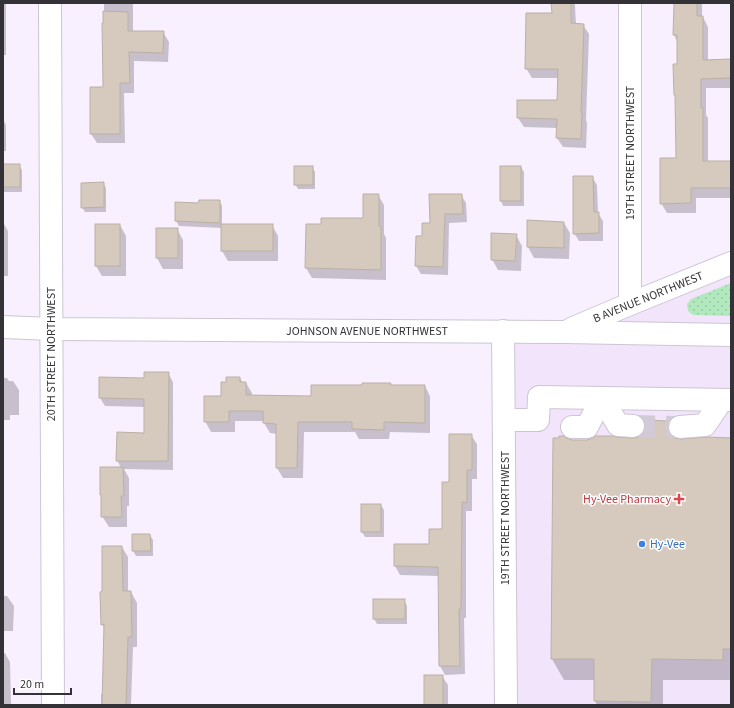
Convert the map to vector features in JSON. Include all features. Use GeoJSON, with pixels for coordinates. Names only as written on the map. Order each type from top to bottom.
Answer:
{"type":"FeatureCollection","features":[{"type":"Feature","properties":{"kind":"street","name":"20TH STREET NORTHWEST"},"geometry":{"type":"LineString","coordinates":[[50,3],[53,705]]}},
{"type":"Feature","properties":{"kind":"street","name":"19TH STREET NORTHWEST"},"geometry":{"type":"LineString","coordinates":[[630,3],[630,304]]}},
{"type":"Feature","properties":{"kind":"street","name":"B AVENUE NORTHWEST"},"geometry":{"type":"LineString","coordinates":[[564,332],[731,263]]}},
{"type":"Feature","properties":{"kind":"street","name":"JOHNSON AVENUE NORTHWEST"},"geometry":{"type":"LineString","coordinates":[[3,328],[503,331],[731,335]]}},
{"type":"Feature","properties":{"kind":"street","name":"19TH STREET NORTHWEST"},"geometry":{"type":"LineString","coordinates":[[503,331],[506,705]]}},
{"type":"Feature","properties":{"kind":"street"},"geometry":{"type":"LineString","coordinates":[[538,420],[539,397],[726,400]]}},
{"type":"Feature","properties":{"kind":"street"},"geometry":{"type":"LineString","coordinates":[[504,420],[538,420],[551,427],[587,427],[602,398]]}},
{"type":"Feature","properties":{"kind":"street"},"geometry":{"type":"LineString","coordinates":[[602,398],[618,425],[633,426]]}},
{"type":"Feature","properties":{"kind":"street"},"geometry":{"type":"LineString","coordinates":[[680,427],[705,425],[726,400]]}},
{"type":"Feature","properties":{"kind":"shaded area"},"geometry":{"type":"Polygon","coordinates":[[[731,263],[731,705],[506,705],[503,331],[565,332],[731,263]]]}},
{"type":"Feature","properties":{"kind":"green space"},"geometry":{"type":"Polygon","coordinates":[[[731,283],[731,316],[693,315],[688,311],[687,304],[691,299],[731,283]]]}},
{"type":"Feature","properties":{"kind":"building"},"geometry":{"type":"Polygon","coordinates":[[[551,3],[571,3],[571,23],[584,24],[581,139],[556,138],[557,119],[517,118],[517,100],[557,100],[558,69],[525,69],[526,13],[552,13],[551,3]]]}},
{"type":"Feature","properties":{"kind":"building"},"geometry":{"type":"Polygon","coordinates":[[[674,3],[697,3],[697,16],[703,16],[703,60],[731,59],[731,78],[701,79],[701,108],[703,108],[703,161],[731,161],[731,188],[691,188],[691,203],[660,204],[660,158],[676,158],[673,64],[677,64],[677,35],[673,35],[674,3]]]}},
{"type":"Feature","properties":{"kind":"building"},"geometry":{"type":"Polygon","coordinates":[[[103,11],[128,12],[128,31],[164,31],[163,53],[129,52],[130,83],[120,83],[120,134],[90,134],[90,87],[103,87],[103,11]]]}},
{"type":"Feature","properties":{"kind":"building"},"geometry":{"type":"Polygon","coordinates":[[[3,164],[20,164],[20,187],[3,187],[3,164]]]}},
{"type":"Feature","properties":{"kind":"building"},"geometry":{"type":"Polygon","coordinates":[[[294,166],[313,166],[313,185],[294,185],[294,166]]]}},
{"type":"Feature","properties":{"kind":"building"},"geometry":{"type":"Polygon","coordinates":[[[500,166],[521,166],[521,201],[500,201],[500,166]]]}},
{"type":"Feature","properties":{"kind":"building"},"geometry":{"type":"Polygon","coordinates":[[[573,176],[593,176],[594,212],[599,212],[599,233],[573,234],[573,176]]]}},
{"type":"Feature","properties":{"kind":"building"},"geometry":{"type":"Polygon","coordinates":[[[104,182],[104,207],[81,208],[81,183],[104,182]]]}},
{"type":"Feature","properties":{"kind":"building"},"geometry":{"type":"Polygon","coordinates":[[[363,194],[379,194],[381,270],[305,268],[306,224],[321,224],[321,218],[363,218],[363,194]]]}},
{"type":"Feature","properties":{"kind":"building"},"geometry":{"type":"Polygon","coordinates":[[[429,194],[462,194],[463,214],[445,214],[443,267],[415,266],[416,236],[422,236],[422,223],[430,223],[429,194]]]}},
{"type":"Feature","properties":{"kind":"building"},"geometry":{"type":"Polygon","coordinates":[[[199,200],[220,200],[220,223],[175,221],[175,202],[198,203],[199,200]]]}},
{"type":"Feature","properties":{"kind":"building"},"geometry":{"type":"Polygon","coordinates":[[[527,220],[564,222],[564,248],[527,247],[527,220]]]}},
{"type":"Feature","properties":{"kind":"building"},"geometry":{"type":"Polygon","coordinates":[[[95,224],[120,224],[120,266],[95,266],[95,224]]]}},
{"type":"Feature","properties":{"kind":"building"},"geometry":{"type":"Polygon","coordinates":[[[221,224],[273,224],[273,251],[221,251],[221,224]]]}},
{"type":"Feature","properties":{"kind":"building"},"geometry":{"type":"Polygon","coordinates":[[[156,228],[178,228],[178,258],[156,258],[156,228]]]}},
{"type":"Feature","properties":{"kind":"building"},"geometry":{"type":"Polygon","coordinates":[[[491,233],[517,234],[515,261],[491,260],[491,233]]]}},
{"type":"Feature","properties":{"kind":"building"},"geometry":{"type":"Polygon","coordinates":[[[144,372],[169,372],[168,461],[116,461],[117,432],[144,433],[144,399],[99,398],[99,377],[144,378],[144,372]]]}},
{"type":"Feature","properties":{"kind":"building"},"geometry":{"type":"Polygon","coordinates":[[[226,377],[240,377],[240,382],[246,382],[246,395],[311,396],[311,385],[362,385],[362,383],[391,383],[390,385],[425,385],[425,423],[384,422],[384,430],[352,429],[352,422],[298,422],[297,468],[276,468],[276,424],[263,423],[263,411],[229,411],[229,422],[204,422],[204,396],[221,396],[221,382],[226,382],[226,377]]]}},
{"type":"Feature","properties":{"kind":"building","name":"Hy-Vee"},"geometry":{"type":"Polygon","coordinates":[[[644,420],[669,421],[668,428],[670,434],[675,438],[731,438],[731,649],[723,649],[723,660],[652,659],[651,702],[594,701],[594,659],[551,659],[553,438],[564,436],[572,440],[587,440],[595,436],[639,437],[644,433],[644,420]]]}},
{"type":"Feature","properties":{"kind":"building"},"geometry":{"type":"Polygon","coordinates":[[[449,434],[472,434],[472,470],[467,470],[467,503],[462,502],[461,609],[459,609],[460,666],[439,666],[438,567],[394,566],[394,544],[429,544],[429,529],[442,529],[442,482],[449,482],[449,434]]]}},
{"type":"Feature","properties":{"kind":"building"},"geometry":{"type":"Polygon","coordinates":[[[100,467],[123,467],[124,496],[121,496],[122,517],[101,517],[100,467]]]}},
{"type":"Feature","properties":{"kind":"building"},"geometry":{"type":"Polygon","coordinates":[[[361,504],[381,504],[381,532],[361,532],[361,504]]]}},
{"type":"Feature","properties":{"kind":"building"},"geometry":{"type":"Polygon","coordinates":[[[132,534],[150,534],[151,551],[132,551],[132,534]]]}},
{"type":"Feature","properties":{"kind":"building"},"geometry":{"type":"Polygon","coordinates":[[[102,546],[122,546],[123,591],[131,591],[132,637],[128,637],[126,705],[102,705],[104,624],[101,625],[100,592],[102,591],[102,546]]]}},
{"type":"Feature","properties":{"kind":"building"},"geometry":{"type":"Polygon","coordinates":[[[373,599],[405,599],[405,619],[373,619],[373,599]]]}},
{"type":"Feature","properties":{"kind":"building"},"geometry":{"type":"Polygon","coordinates":[[[424,675],[443,675],[443,705],[424,705],[424,675]]]}},
{"type":"Feature","properties":{"kind":"tunnel"},"geometry":{"type":"LineString","coordinates":[[633,426],[680,427]]}},
{"type":"Feature","properties":{"kind":"place","name":"Hy-Vee Pharmacy"},"geometry":{"type":"Point","coordinates":[679,499]}},
{"type":"Feature","properties":{"kind":"place","name":"Hy-Vee"},"geometry":{"type":"Point","coordinates":[642,544]}}]}
